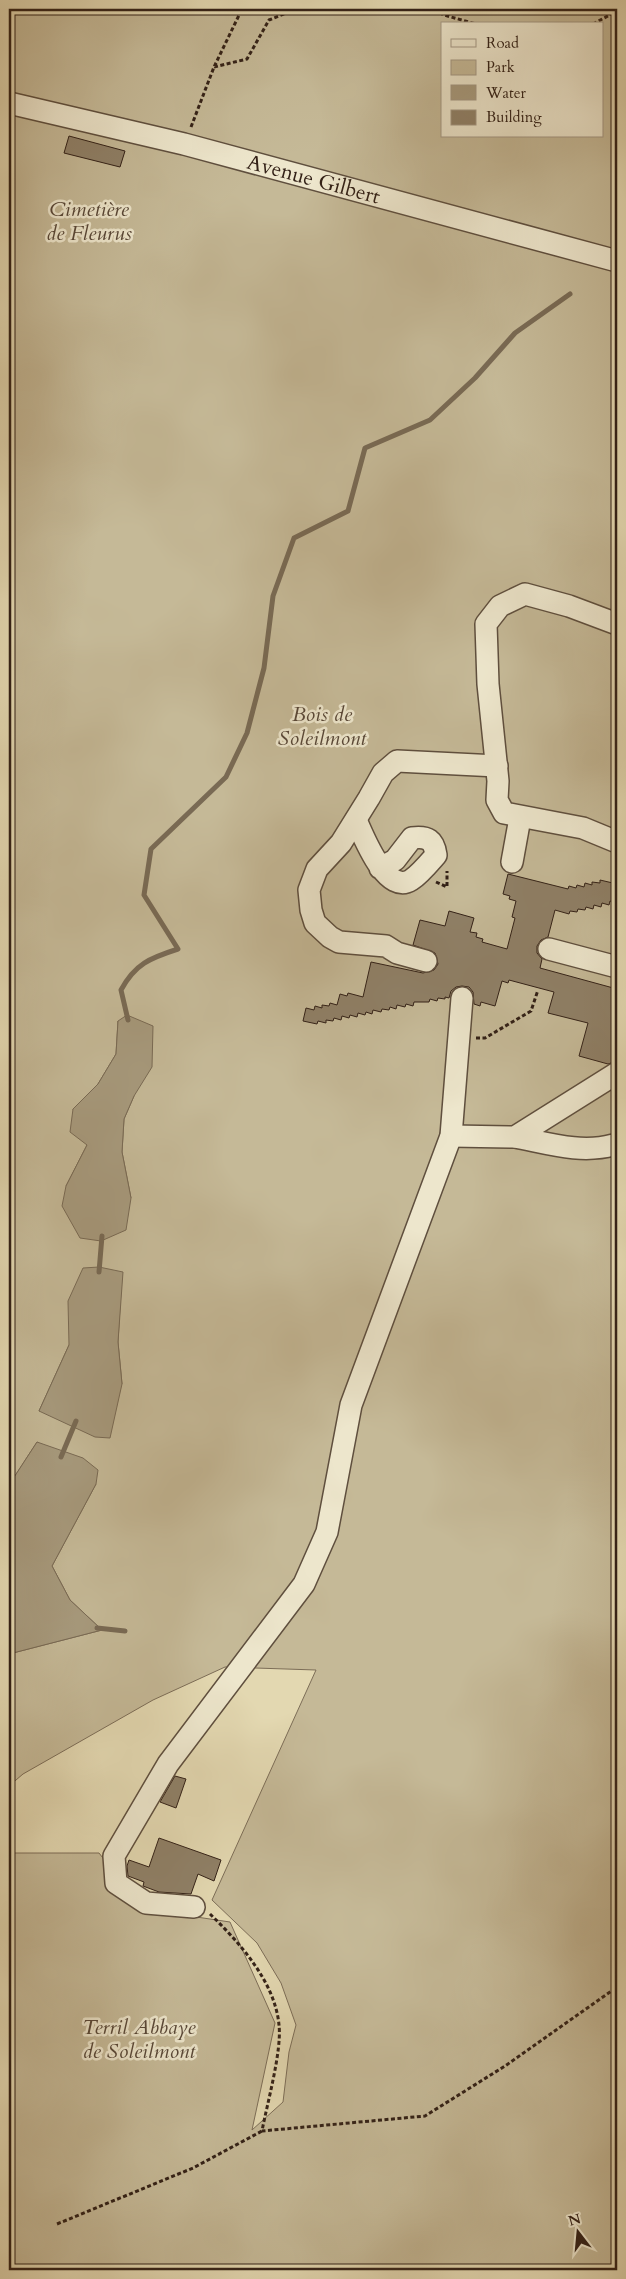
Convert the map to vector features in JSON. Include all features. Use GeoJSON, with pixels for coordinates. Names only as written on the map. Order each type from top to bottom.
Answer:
{"type":"FeatureCollection","features":[{"type":"Feature","properties":{"kind":"street","name":"Avenue Gilbert"},"geometry":{"type":"LineString","coordinates":[[9,103],[184,144],[617,261]]}},
{"type":"Feature","properties":{"kind":"street"},"geometry":{"type":"LineString","coordinates":[[617,624],[569,606],[526,594],[500,606],[486,624],[488,684],[497,766],[497,800],[504,813],[520,818],[583,828],[617,842]]}},
{"type":"Feature","properties":{"kind":"street"},"geometry":{"type":"LineString","coordinates":[[426,961],[397,953],[386,946],[339,942],[330,937],[315,923],[310,890],[317,869],[341,843],[383,773],[397,761],[497,766]]}},
{"type":"Feature","properties":{"kind":"street"},"geometry":{"type":"LineString","coordinates":[[512,862],[520,818]]}},
{"type":"Feature","properties":{"kind":"street"},"geometry":{"type":"LineString","coordinates":[[356,820],[380,868]]}},
{"type":"Feature","properties":{"kind":"street"},"geometry":{"type":"LineString","coordinates":[[548,949],[617,967]]}},
{"type":"Feature","properties":{"kind":"street"},"geometry":{"type":"LineString","coordinates":[[194,1907],[146,1903],[116,1883],[114,1856],[168,1764],[304,1584],[327,1532],[351,1405],[452,1136],[462,998]]}},
{"type":"Feature","properties":{"kind":"street"},"geometry":{"type":"LineString","coordinates":[[515,1137],[617,1073]]}},
{"type":"Feature","properties":{"kind":"street"},"geometry":{"type":"LineString","coordinates":[[452,1136],[515,1137],[561,1146],[597,1149],[613,1145],[617,1147]]}},
{"type":"Feature","properties":{"kind":"path"},"geometry":{"type":"LineString","coordinates":[[184,144],[214,67],[242,9]]}},
{"type":"Feature","properties":{"kind":"path"},"geometry":{"type":"LineString","coordinates":[[214,67],[247,59],[269,20],[296,9]]}},
{"type":"Feature","properties":{"kind":"path"},"geometry":{"type":"LineString","coordinates":[[434,9],[444,16],[468,22]]}},
{"type":"Feature","properties":{"kind":"path"},"geometry":{"type":"LineString","coordinates":[[597,22],[617,11]]}},
{"type":"Feature","properties":{"kind":"path"},"geometry":{"type":"LineString","coordinates":[[459,1038],[485,1038],[532,1011],[538,990]]}},
{"type":"Feature","properties":{"kind":"path"},"geometry":{"type":"LineString","coordinates":[[194,1907],[211,1915],[251,1958],[272,1996],[280,2026],[277,2053],[262,2131]]}},
{"type":"Feature","properties":{"kind":"path"},"geometry":{"type":"LineString","coordinates":[[57,2224],[193,2168],[262,2131],[425,2116],[505,2066],[617,1987]]}},
{"type":"Feature","properties":{"kind":"green space","name":"Bois de Soleilmont"},"geometry":{"type":"Polygon","coordinates":[[[9,9],[617,9],[617,2270],[9,2270],[9,1853],[99,1853],[143,1909],[230,1922],[275,2023],[252,2130],[283,2102],[289,2052],[296,2025],[281,1983],[257,1943],[212,1900],[316,1670],[225,1667],[153,1700],[23,1774],[9,1786],[9,1654],[102,1630],[70,1600],[52,1566],[96,1484],[37,1442],[9,1485],[9,9]],[[118,1021],[116,1054],[98,1084],[73,1109],[87,1145],[66,1186],[131,1198],[122,1152],[124,1119],[134,1096],[118,1021]],[[122,1272],[69,1345],[39,1411],[122,1384],[118,1342],[122,1272]]]}},
{"type":"Feature","properties":{"kind":"water"},"geometry":{"type":"Polygon","coordinates":[[[127,1015],[153,1026],[152,1067],[134,1096],[124,1119],[122,1152],[131,1198],[126,1230],[101,1241],[80,1238],[62,1206],[66,1186],[87,1145],[70,1132],[73,1109],[98,1084],[116,1054],[118,1021],[127,1015]]]}},
{"type":"Feature","properties":{"kind":"water"},"geometry":{"type":"Polygon","coordinates":[[[99,1267],[123,1272],[118,1342],[122,1384],[110,1438],[95,1437],[39,1411],[69,1345],[68,1301],[83,1268],[99,1267]]]}},
{"type":"Feature","properties":{"kind":"water"},"geometry":{"type":"Polygon","coordinates":[[[37,1442],[83,1458],[98,1470],[96,1484],[52,1566],[70,1600],[102,1630],[9,1654],[9,1485],[37,1442]]]}},
{"type":"Feature","properties":{"kind":"building"},"geometry":{"type":"Polygon","coordinates":[[[69,136],[125,151],[120,167],[64,153],[69,136]]]}},
{"type":"Feature","properties":{"kind":"building"},"geometry":{"type":"Polygon","coordinates":[[[508,874],[568,889],[569,886],[576,888],[577,885],[584,887],[585,883],[592,885],[592,882],[600,883],[600,880],[617,884],[617,903],[610,901],[609,905],[602,903],[601,907],[594,905],[593,909],[586,907],[585,910],[578,909],[577,912],[570,911],[569,914],[555,910],[548,937],[541,940],[537,946],[537,953],[542,959],[540,968],[617,989],[617,1061],[608,1064],[579,1056],[588,1023],[548,1013],[554,992],[509,980],[508,983],[502,981],[495,1006],[481,1002],[480,1006],[474,1004],[473,992],[469,987],[462,986],[456,987],[451,991],[449,998],[438,998],[437,1001],[430,999],[429,1002],[414,1002],[413,1006],[406,1004],[405,1007],[397,1005],[396,1009],[390,1007],[389,1010],[382,1009],[381,1012],[373,1010],[372,1014],[366,1012],[365,1015],[358,1013],[357,1017],[350,1015],[349,1018],[342,1016],[341,1020],[334,1018],[333,1021],[326,1020],[326,1023],[318,1021],[317,1024],[303,1021],[306,1008],[314,1010],[315,1006],[322,1008],[322,1005],[329,1006],[330,1003],[337,1005],[340,994],[347,996],[348,993],[363,997],[371,962],[423,973],[434,970],[438,964],[435,953],[413,945],[420,920],[445,926],[449,911],[474,918],[470,932],[477,933],[476,937],[483,939],[482,942],[507,949],[515,918],[512,917],[516,901],[509,899],[510,896],[503,894],[508,874]]]}},
{"type":"Feature","properties":{"kind":"building"},"geometry":{"type":"Polygon","coordinates":[[[175,1776],[186,1779],[176,1808],[160,1802],[175,1776]]]}},
{"type":"Feature","properties":{"kind":"building"},"geometry":{"type":"Polygon","coordinates":[[[159,1838],[221,1860],[214,1881],[198,1874],[191,1894],[159,1892],[143,1886],[144,1882],[128,1876],[127,1866],[129,1860],[149,1867],[159,1838]]]}},
{"type":"Feature","properties":{"kind":"waterway"},"geometry":{"type":"LineString","coordinates":[[128,1020],[121,990],[126,981],[144,963],[178,949],[144,895],[151,849],[226,777],[247,733],[264,668],[273,596],[294,538],[348,511],[365,448],[430,420],[475,378],[515,333],[570,294]]}},
{"type":"Feature","properties":{"kind":"waterway"},"geometry":{"type":"LineString","coordinates":[[99,1272],[102,1236]]}},
{"type":"Feature","properties":{"kind":"waterway"},"geometry":{"type":"LineString","coordinates":[[61,1457],[76,1421]]}},
{"type":"Feature","properties":{"kind":"waterway"},"geometry":{"type":"LineString","coordinates":[[97,1628],[125,1631]]}},
{"type":"Feature","properties":{"kind":"park label","name":"Cimetière de Fleurus"},"geometry":{"type":"Point","coordinates":[89,221]}},
{"type":"Feature","properties":{"kind":"park label","name":"Terril Abbaye de Soleilmont"},"geometry":{"type":"Point","coordinates":[139,2039]}}]}
